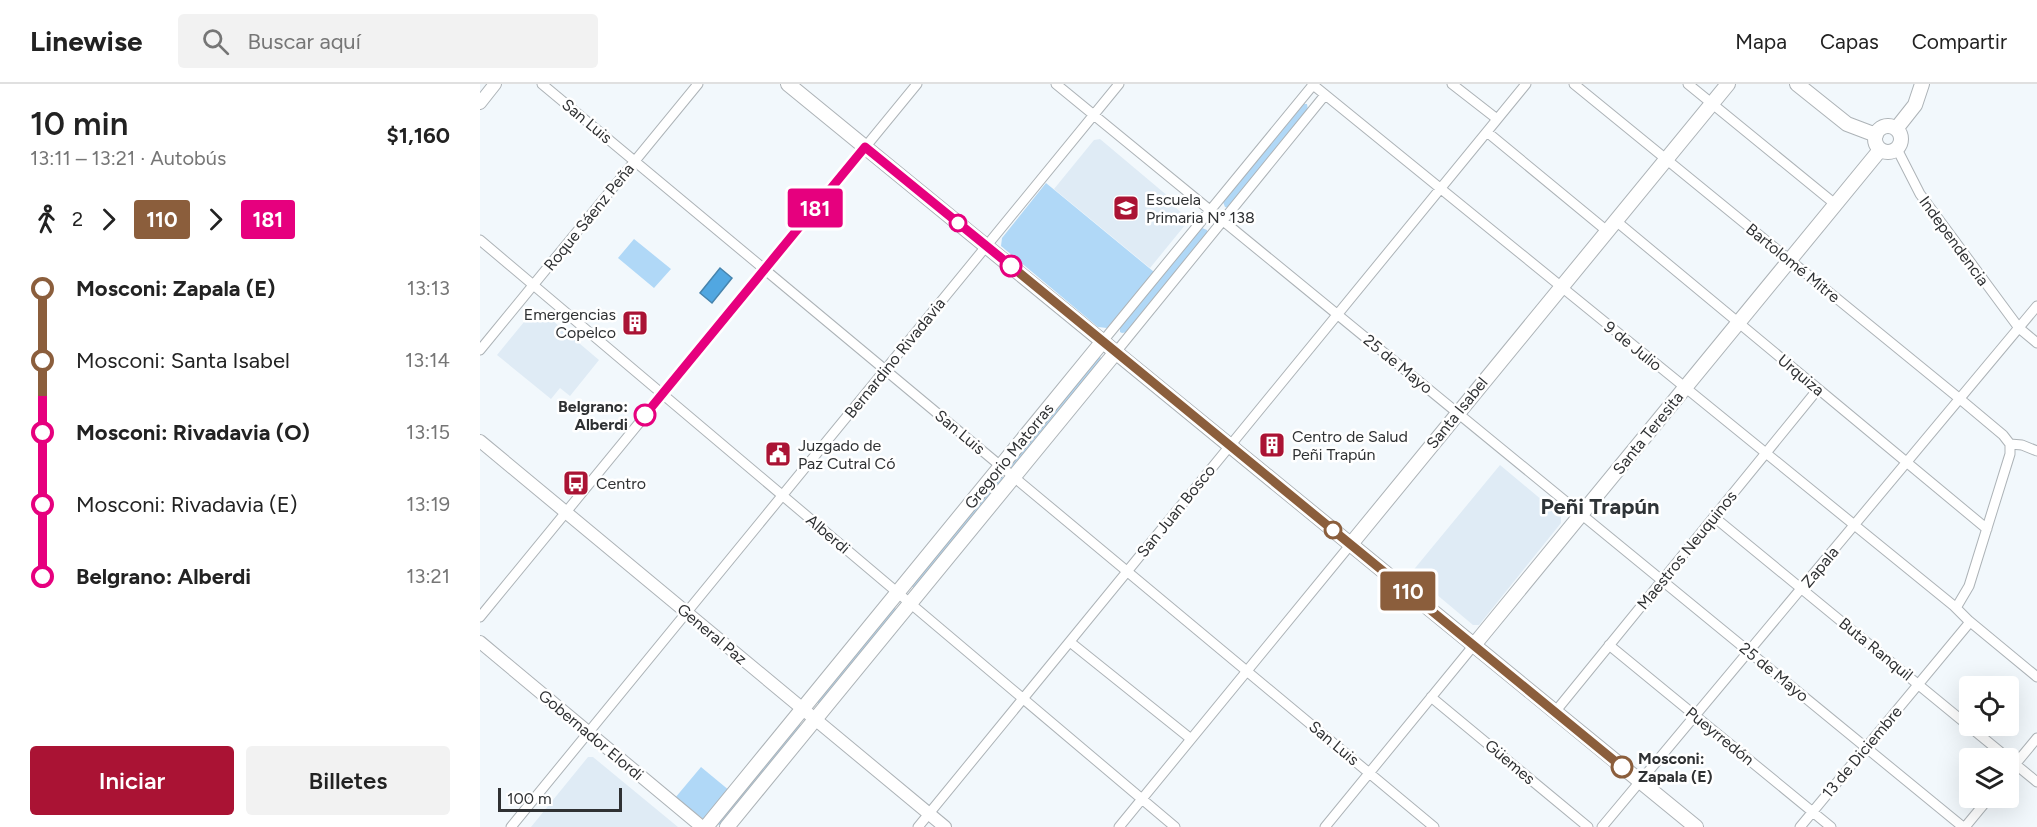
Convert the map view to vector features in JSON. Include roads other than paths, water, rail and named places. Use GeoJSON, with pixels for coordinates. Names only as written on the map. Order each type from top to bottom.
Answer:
{"type":"FeatureCollection","features":[{"type":"Feature","properties":{"kind":"main road"},"geometry":{"type":"LineString","coordinates":[[788,84],[1696,827]]}},
{"type":"Feature","properties":{"kind":"main road","name":"Santa Isabel"},"geometry":{"type":"LineString","coordinates":[[1351,544],[1728,84]]}},
{"type":"Feature","properties":{"kind":"main road"},"geometry":{"type":"LineString","coordinates":[[1797,84],[1847,124],[1876,135]]}},
{"type":"Feature","properties":{"kind":"main road"},"geometry":{"type":"LineString","coordinates":[[1896,129],[1915,105],[1922,84]]}},
{"type":"Feature","properties":{"kind":"main road"},"geometry":{"type":"LineString","coordinates":[[1884,127],[1896,129],[1901,141],[1897,149],[1888,153],[1880,150],[1876,145],[1876,135],[1884,127]]}},
{"type":"Feature","properties":{"kind":"main road","name":"Santa Teresita"},"geometry":{"type":"LineString","coordinates":[[1474,645],[1880,150]]}},
{"type":"Feature","properties":{"kind":"main road","name":"Gregorio Matorras"},"geometry":{"type":"LineString","coordinates":[[704,827],[1103,341]]}},
{"type":"Feature","properties":{"kind":"main road","name":"Gregorio Matorras"},"geometry":{"type":"LineString","coordinates":[[727,827],[1116,352]]}},
{"type":"Feature","properties":{"kind":"street"},"geometry":{"type":"LineString","coordinates":[[480,103],[495,84]]}},
{"type":"Feature","properties":{"kind":"street","name":"San Luis"},"geometry":{"type":"LineString","coordinates":[[542,84],[1434,827]]}},
{"type":"Feature","properties":{"kind":"street","name":"Roque Sáenz Peña"},"geometry":{"type":"LineString","coordinates":[[480,350],[698,84]]}},
{"type":"Feature","properties":{"kind":"street"},"geometry":{"type":"LineString","coordinates":[[480,617],[917,84]]}},
{"type":"Feature","properties":{"kind":"street","name":"25 de Mayo"},"geometry":{"type":"LineString","coordinates":[[1056,84],[1964,827]]}},
{"type":"Feature","properties":{"kind":"street","name":"Bernardino Rivadavia"},"geometry":{"type":"LineString","coordinates":[[511,827],[1119,84]]}},
{"type":"Feature","properties":{"kind":"street"},"geometry":{"type":"LineString","coordinates":[[1452,84],[1497,120]]}},
{"type":"Feature","properties":{"kind":"street","name":"San Juan Bosco"},"geometry":{"type":"LineString","coordinates":[[918,827],[1526,84]]}},
{"type":"Feature","properties":{"kind":"street","name":"Bartolomé Mitre"},"geometry":{"type":"LineString","coordinates":[[1574,84],[1960,399],[2010,444]]}},
{"type":"Feature","properties":{"kind":"street"},"geometry":{"type":"LineString","coordinates":[[1688,84],[1835,204]]}},
{"type":"Feature","properties":{"kind":"street","name":"9 de Julio"},"geometry":{"type":"LineString","coordinates":[[1312,85],[1956,608],[2037,677]]}},
{"type":"Feature","properties":{"kind":"street","name":"Gregorio Matorras"},"geometry":{"type":"LineString","coordinates":[[1103,341],[1312,85]]}},
{"type":"Feature","properties":{"kind":"street","name":"Gregorio Matorras"},"geometry":{"type":"LineString","coordinates":[[1116,352],[1325,95]]}},
{"type":"Feature","properties":{"kind":"street","name":"Urquiza"},"geometry":{"type":"LineString","coordinates":[[1487,132],[1738,322],[1987,529]]}},
{"type":"Feature","properties":{"kind":"street","name":"Independencia"},"geometry":{"type":"LineString","coordinates":[[1897,149],[1920,194],[2019,328],[2037,343]]}},
{"type":"Feature","properties":{"kind":"street","name":"Alberdi"},"geometry":{"type":"LineString","coordinates":[[480,240],[1175,827]]}},
{"type":"Feature","properties":{"kind":"street","name":"Zapala"},"geometry":{"type":"LineString","coordinates":[[1602,827],[2037,306]]}},
{"type":"Feature","properties":{"kind":"street","name":"Maestros Neuquinos"},"geometry":{"type":"LineString","coordinates":[[1555,712],[1818,389]]}},
{"type":"Feature","properties":{"kind":"street","name":"General Paz"},"geometry":{"type":"LineString","coordinates":[[480,441],[945,827]]}},
{"type":"Feature","properties":{"kind":"street"},"geometry":{"type":"LineString","coordinates":[[1956,608],[1967,591],[2010,454],[2010,444],[2022,445],[2037,451]]}},
{"type":"Feature","properties":{"kind":"street","name":"Buta Ranquil"},"geometry":{"type":"LineString","coordinates":[[1714,517],[1997,748]]}},
{"type":"Feature","properties":{"kind":"street","name":"Santa Isabel"},"geometry":{"type":"LineString","coordinates":[[1119,827],[1351,544]]}},
{"type":"Feature","properties":{"kind":"street","name":"13 de Diciembre"},"geometry":{"type":"LineString","coordinates":[[1800,827],[1970,622]]}},
{"type":"Feature","properties":{"kind":"street","name":"Gobernador Elordi"},"geometry":{"type":"LineString","coordinates":[[480,642],[704,827]]}},
{"type":"Feature","properties":{"kind":"street"},"geometry":{"type":"LineString","coordinates":[[1070,642],[1191,739]]}},
{"type":"Feature","properties":{"kind":"street","name":"Santa Teresita"},"geometry":{"type":"LineString","coordinates":[[1325,827],[1474,645]]}},
{"type":"Feature","properties":{"kind":"street","name":"Pueyrredón"},"geometry":{"type":"LineString","coordinates":[[1609,645],[1831,827]]}},
{"type":"Feature","properties":{"kind":"street","name":"Güemes"},"geometry":{"type":"LineString","coordinates":[[1431,697],[1588,827]]}},
{"type":"Feature","properties":{"kind":"street"},"geometry":{"type":"LineString","coordinates":[[2019,760],[2037,738]]}},
{"type":"Feature","properties":{"kind":"street","name":"Buta Ranquil"},"geometry":{"type":"LineString","coordinates":[[2019,767],[2037,782]]}},
{"type":"Feature","properties":{"kind":"street"},"geometry":{"type":"LineString","coordinates":[[1964,827],[1980,808]]}},
{"type":"Feature","properties":{"kind":"water"},"geometry":{"type":"Polygon","coordinates":[[[720,268],[732,278],[712,303],[700,293],[720,268]]]}},
{"type":"Feature","properties":{"kind":"place","name":"Escuela Primaria N° 138"},"geometry":{"type":"Point","coordinates":[1126,208]}},
{"type":"Feature","properties":{"kind":"place","name":"Emergencias Copelco"},"geometry":{"type":"Point","coordinates":[635,323]}},
{"type":"Feature","properties":{"kind":"place","name":"Belgrano: Alberdi"},"geometry":{"type":"Point","coordinates":[645,415]}},
{"type":"Feature","properties":{"kind":"place","name":"Centro de Salud Peñi Trapún"},"geometry":{"type":"Point","coordinates":[1272,445]}},
{"type":"Feature","properties":{"kind":"place","name":"Juzgado de Paz Cutral Có"},"geometry":{"type":"Point","coordinates":[778,454]}},
{"type":"Feature","properties":{"kind":"place","name":"Centro"},"geometry":{"type":"Point","coordinates":[576,483]}},
{"type":"Feature","properties":{"kind":"place","name":"Mosconi: Zapala (E)"},"geometry":{"type":"Point","coordinates":[1622,767]}},
{"type":"Feature","properties":{"kind":"district","name":"Peñi Trapún"},"geometry":{"type":"Point","coordinates":[1600,506]}}]}
